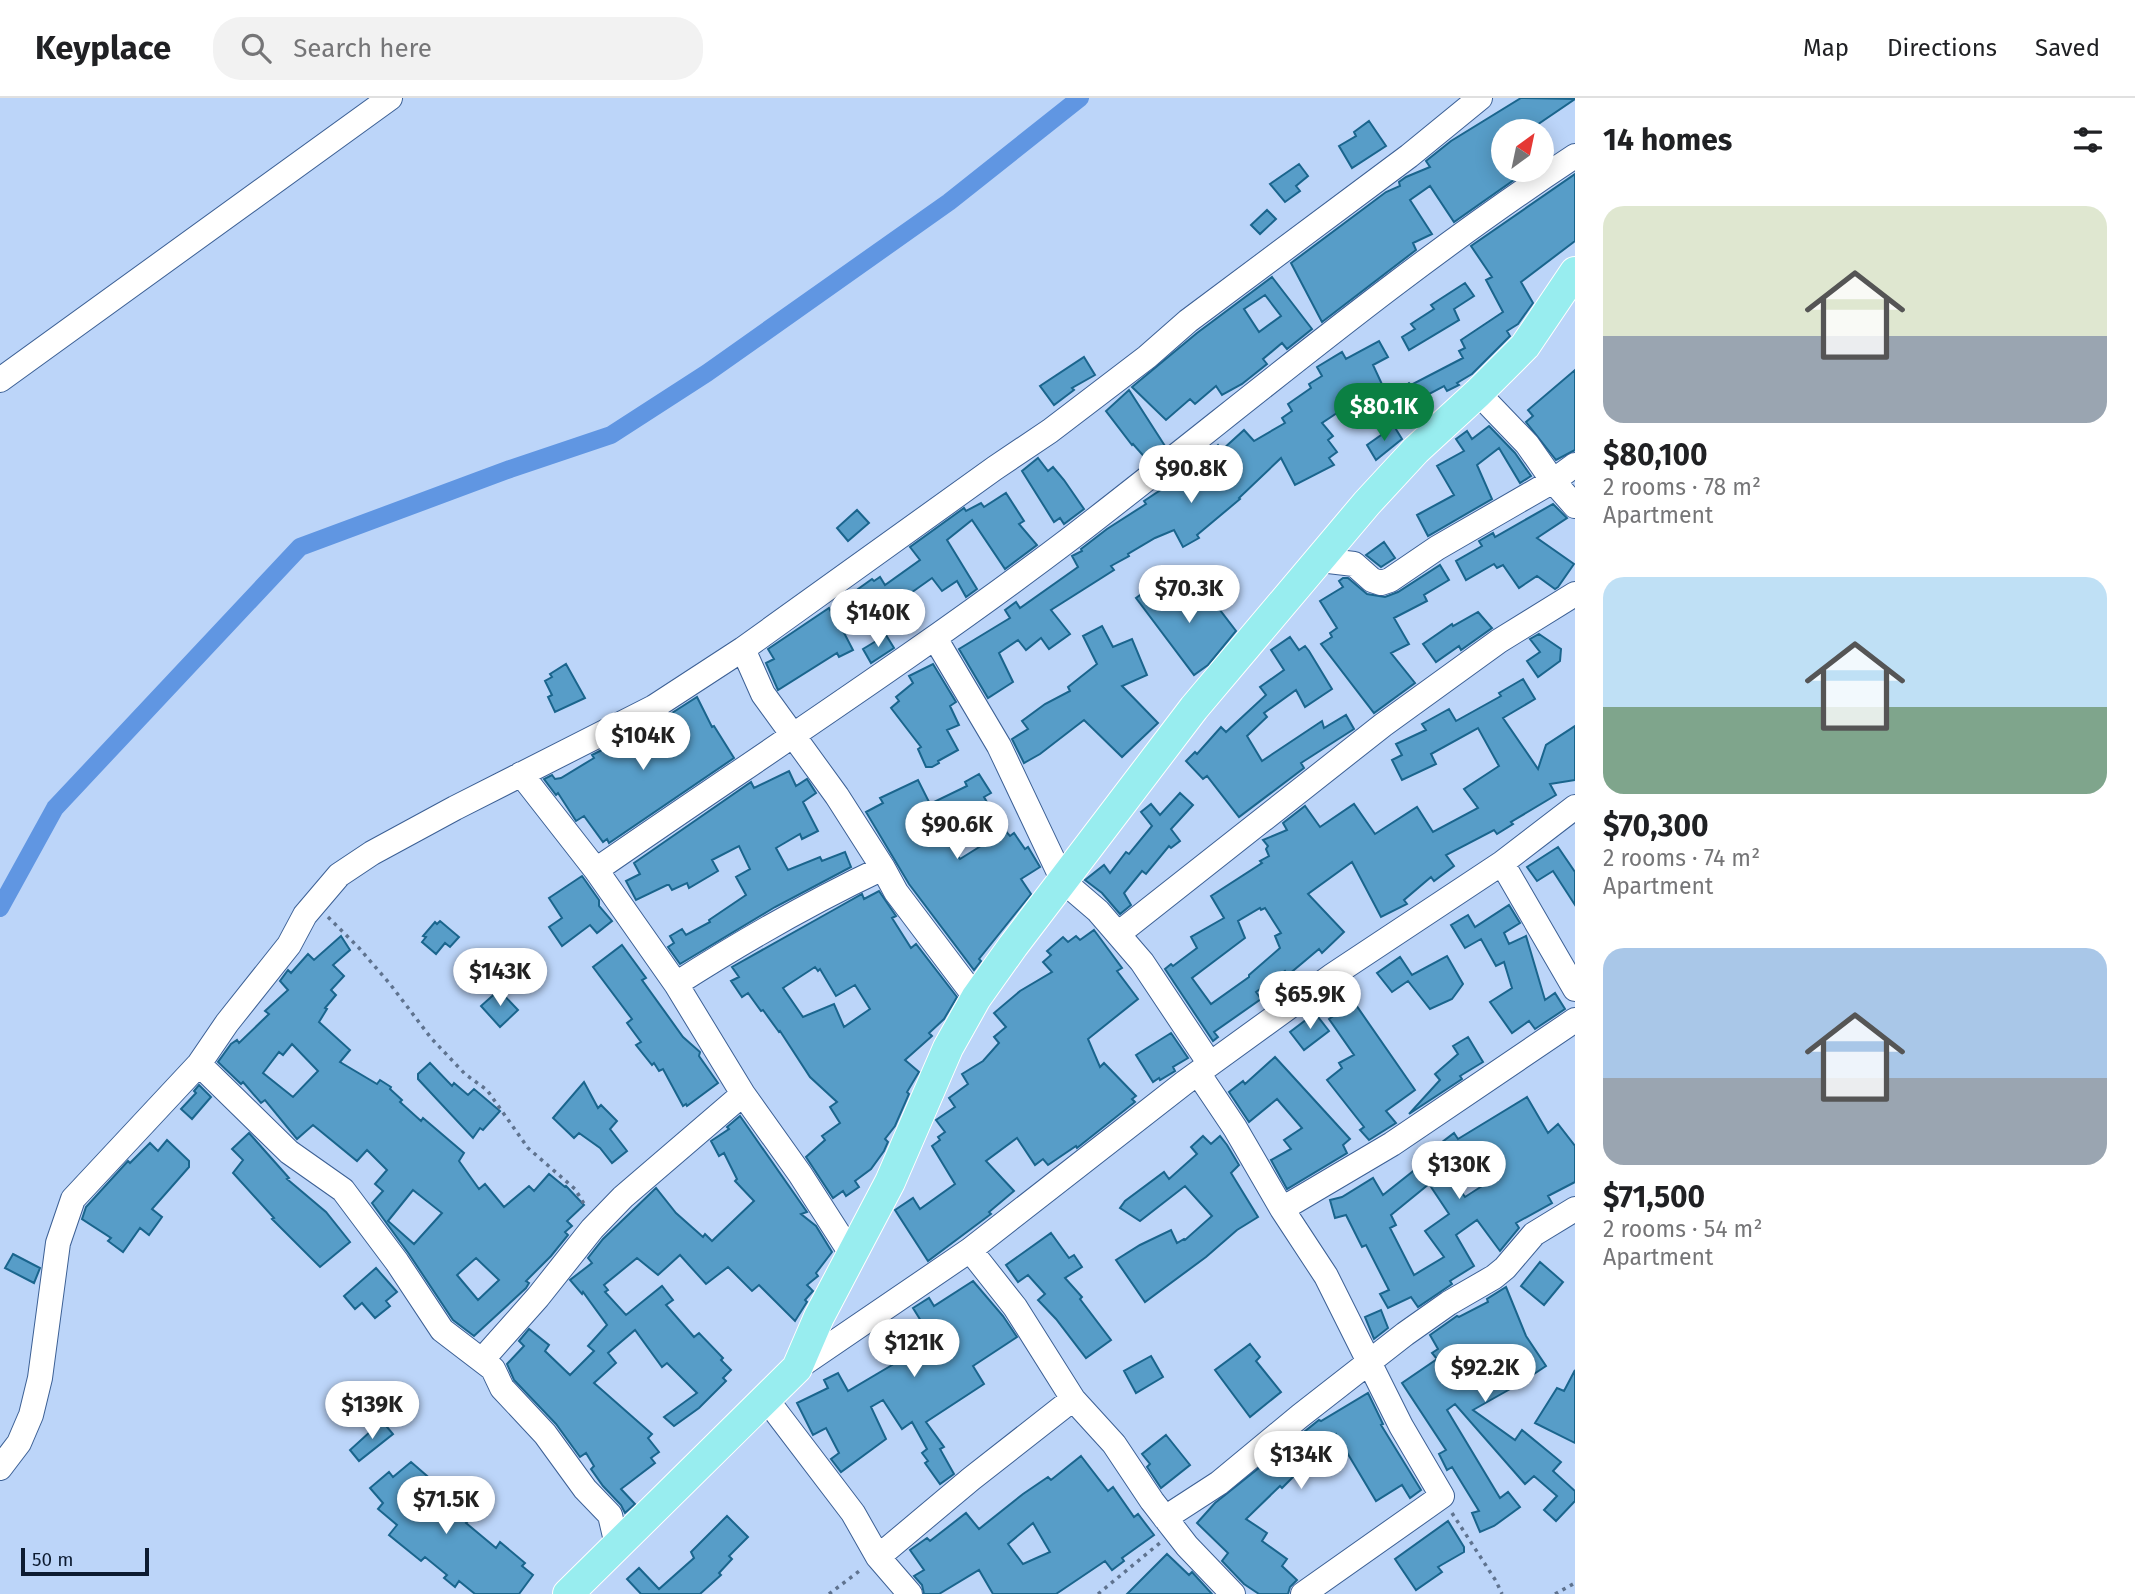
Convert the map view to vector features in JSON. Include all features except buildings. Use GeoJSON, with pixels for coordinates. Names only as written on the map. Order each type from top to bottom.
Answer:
{"type":"FeatureCollection","features":[{"type":"Feature","properties":{"kind":"main road"},"geometry":{"type":"LineString","coordinates":[[568,1594],[797,1368],[819,1317],[890,1182],[948,1048],[976,998],[1194,708],[1367,503],[1416,450],[1525,346],[1575,272]]}},
{"type":"Feature","properties":{"kind":"street"},"geometry":{"type":"LineString","coordinates":[[0,380],[390,98]]}},
{"type":"Feature","properties":{"kind":"street"},"geometry":{"type":"LineString","coordinates":[[0,1468],[19,1443],[31,1415],[40,1378],[58,1243],[73,1199],[198,1064],[289,945],[304,915],[339,875],[372,853],[654,707],[743,649],[1051,430],[1147,357],[1188,321],[1409,156],[1480,98]]}},
{"type":"Feature","properties":{"kind":"street"},"geometry":{"type":"LineString","coordinates":[[596,870],[935,638],[1074,536],[1321,339],[1519,193],[1575,156]]}},
{"type":"Feature","properties":{"kind":"street"},"geometry":{"type":"LineString","coordinates":[[1478,393],[1527,444],[1575,506]]}},
{"type":"Feature","properties":{"kind":"street"},"geometry":{"type":"LineString","coordinates":[[1320,560],[1354,564],[1372,580],[1381,583],[1390,580],[1437,548],[1553,481],[1575,465]]}},
{"type":"Feature","properties":{"kind":"street"},"geometry":{"type":"LineString","coordinates":[[1118,934],[1383,725],[1499,640],[1575,594]]}},
{"type":"Feature","properties":{"kind":"street"},"geometry":{"type":"LineString","coordinates":[[935,638],[999,746],[1063,881],[1098,911],[1142,962],[1282,1209],[1326,1276],[1401,1426],[1442,1496],[1303,1594]]}},
{"type":"Feature","properties":{"kind":"street"},"geometry":{"type":"LineString","coordinates":[[743,649],[763,694],[837,796],[908,908],[976,998]]}},
{"type":"Feature","properties":{"kind":"street"},"geometry":{"type":"LineString","coordinates":[[521,774],[596,870],[676,984],[743,1094],[800,1174],[852,1255]]}},
{"type":"Feature","properties":{"kind":"street"},"geometry":{"type":"LineString","coordinates":[[797,1368],[970,1250],[1204,1069],[1333,975],[1502,863],[1575,807]]}},
{"type":"Feature","properties":{"kind":"street"},"geometry":{"type":"LineString","coordinates":[[1502,863],[1575,989]]}},
{"type":"Feature","properties":{"kind":"street"},"geometry":{"type":"LineString","coordinates":[[676,984],[815,900],[883,868]]}},
{"type":"Feature","properties":{"kind":"street"},"geometry":{"type":"LineString","coordinates":[[1282,1209],[1392,1144],[1575,1020]]}},
{"type":"Feature","properties":{"kind":"street"},"geometry":{"type":"LineString","coordinates":[[198,1064],[289,1152],[342,1190],[397,1262],[442,1330],[494,1369],[502,1388],[545,1434],[585,1489],[610,1515],[617,1545]]}},
{"type":"Feature","properties":{"kind":"street"},"geometry":{"type":"LineString","coordinates":[[482,1360],[538,1297],[596,1225],[623,1198],[743,1094]]}},
{"type":"Feature","properties":{"kind":"street"},"geometry":{"type":"LineString","coordinates":[[1171,1525],[1369,1362],[1449,1303],[1494,1277],[1534,1234],[1575,1209]]}},
{"type":"Feature","properties":{"kind":"street"},"geometry":{"type":"LineString","coordinates":[[970,1250],[1015,1307],[1073,1399],[1114,1444],[1171,1525],[1233,1594]]}},
{"type":"Feature","properties":{"kind":"street"},"geometry":{"type":"LineString","coordinates":[[878,1557],[1073,1399]]}},
{"type":"Feature","properties":{"kind":"street"},"geometry":{"type":"LineString","coordinates":[[767,1400],[853,1513],[878,1557],[909,1594]]}},
{"type":"Feature","properties":{"kind":"path"},"geometry":{"type":"LineString","coordinates":[[314,903],[359,948],[430,1038],[465,1074],[487,1090],[528,1148],[575,1189],[596,1225]]}},
{"type":"Feature","properties":{"kind":"path"},"geometry":{"type":"LineString","coordinates":[[1442,1496],[1502,1594]]}},
{"type":"Feature","properties":{"kind":"path"},"geometry":{"type":"LineString","coordinates":[[1098,1594],[1146,1553],[1171,1525]]}},
{"type":"Feature","properties":{"kind":"path"},"geometry":{"type":"LineString","coordinates":[[829,1594],[878,1557]]}},
{"type":"Feature","properties":{"kind":"path"},"geometry":{"type":"LineString","coordinates":[[1555,1594],[1575,1583]]}},
{"type":"Feature","properties":{"kind":"waterway"},"geometry":{"type":"LineString","coordinates":[[0,908],[55,808],[300,547],[510,469],[611,435],[707,373],[949,202],[1080,98]]}}]}
